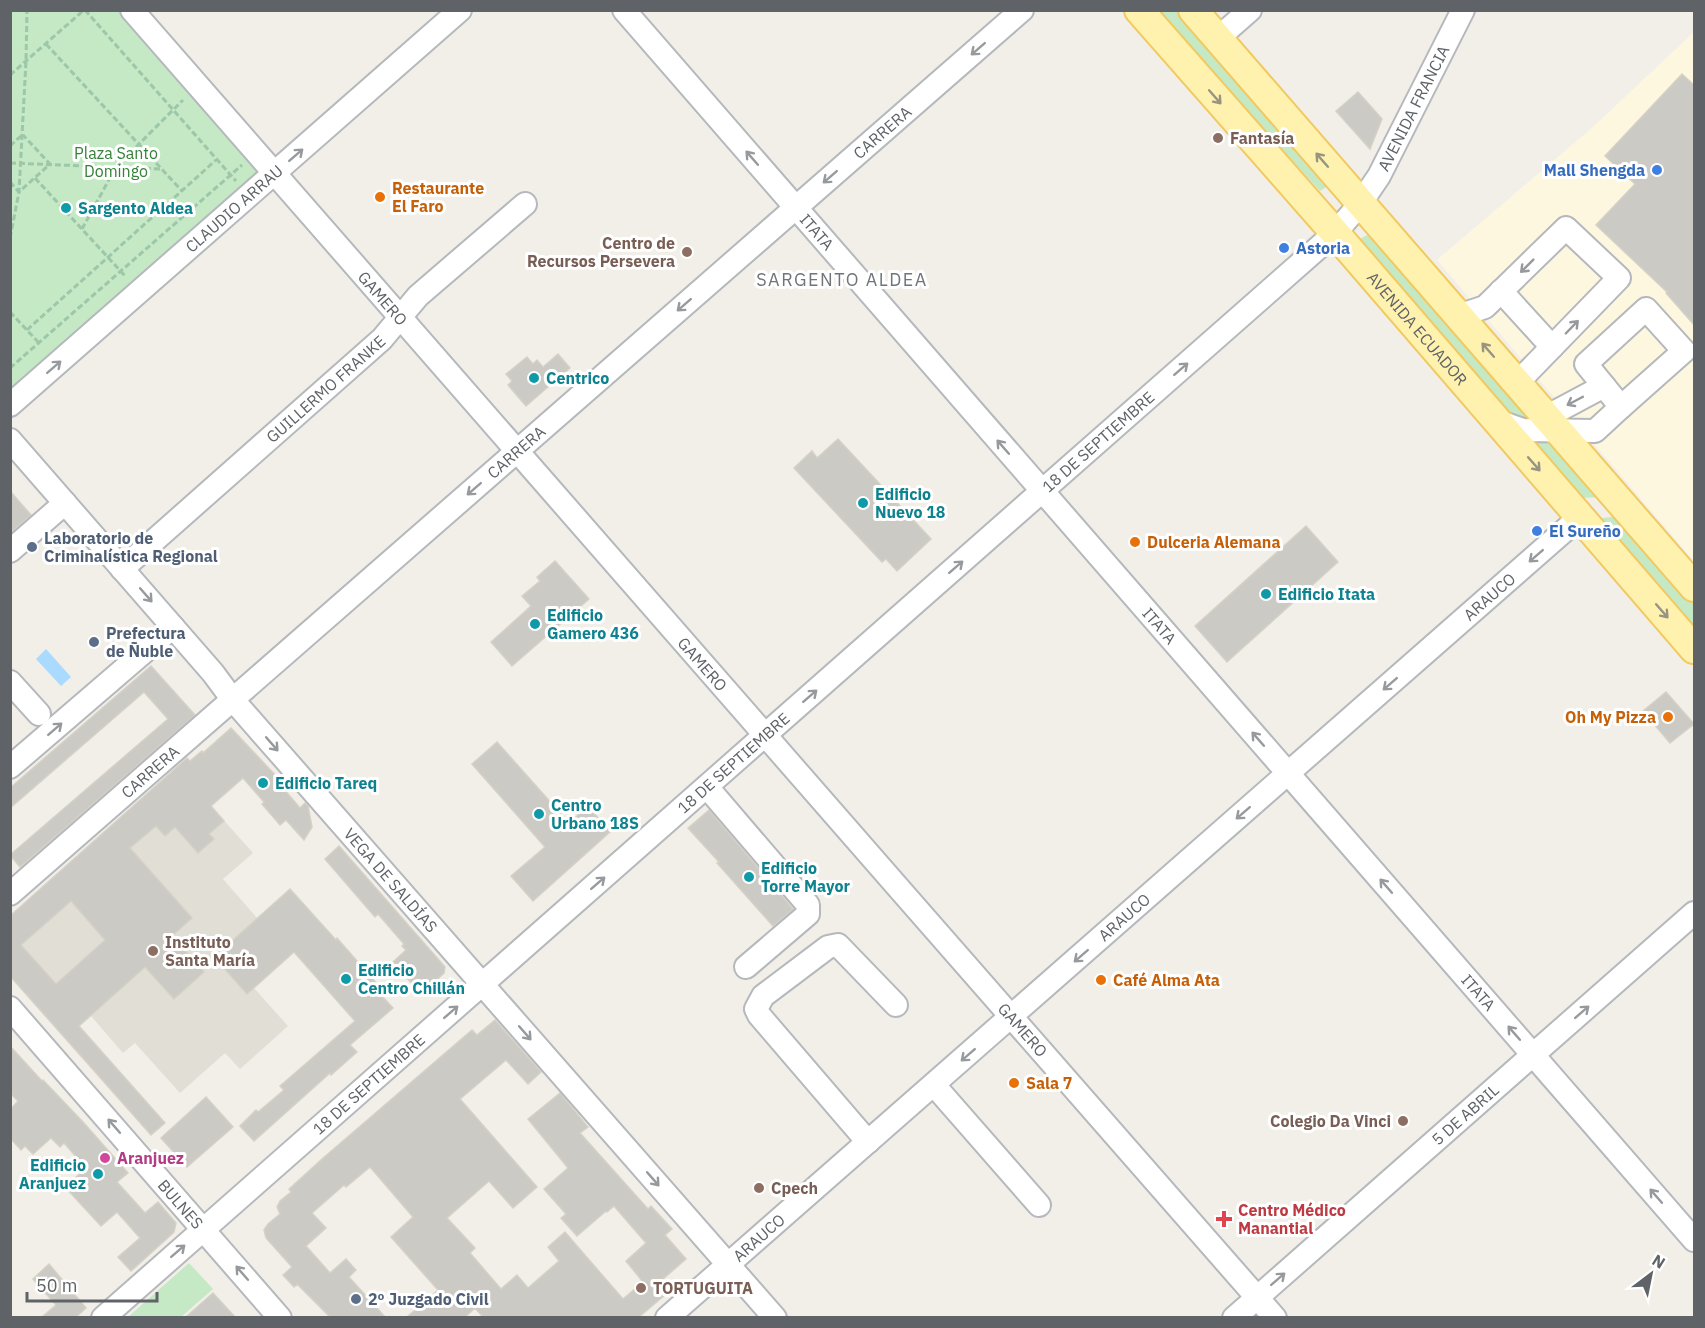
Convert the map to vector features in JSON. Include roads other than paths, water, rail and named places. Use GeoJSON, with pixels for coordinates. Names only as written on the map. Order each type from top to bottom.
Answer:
{"type":"FeatureCollection","features":[{"type":"Feature","properties":{"kind":"main road","name":"AVENIDA ECUADOR"},"geometry":{"type":"LineString","coordinates":[[1139,10],[1695,649]]}},
{"type":"Feature","properties":{"kind":"main road"},"geometry":{"type":"LineString","coordinates":[[1193,10],[1695,587]]}},
{"type":"Feature","properties":{"kind":"main road"},"geometry":{"type":"LineString","coordinates":[[1580,517],[1591,511],[1602,510],[1622,513],[1637,521]]}},
{"type":"Feature","properties":{"kind":"street","name":"GAMERO"},"geometry":{"type":"LineString","coordinates":[[132,10],[516,452],[1275,1317]]}},
{"type":"Feature","properties":{"kind":"street","name":"CLAUDIO ARRAU"},"geometry":{"type":"LineString","coordinates":[[10,405],[460,10]]}},
{"type":"Feature","properties":{"kind":"street","name":"ITATA"},"geometry":{"type":"LineString","coordinates":[[624,10],[1695,1240]]}},
{"type":"Feature","properties":{"kind":"street","name":"CARRERA"},"geometry":{"type":"LineString","coordinates":[[10,894],[1022,10]]}},
{"type":"Feature","properties":{"kind":"street"},"geometry":{"type":"LineString","coordinates":[[1217,39],[1250,10]]}},
{"type":"Feature","properties":{"kind":"street","name":"AVENIDA FRANCIA"},"geometry":{"type":"LineString","coordinates":[[1360,204],[1379,176],[1463,10]]}},
{"type":"Feature","properties":{"kind":"street","name":"GUILLERMO FRANKE"},"geometry":{"type":"LineString","coordinates":[[122,569],[382,339],[418,296],[525,204]]}},
{"type":"Feature","properties":{"kind":"street","name":"18 DE SEPTIEMBRE"},"geometry":{"type":"LineString","coordinates":[[103,1317],[1335,233],[1360,204]]}},
{"type":"Feature","properties":{"kind":"street"},"geometry":{"type":"LineString","coordinates":[[1458,316],[1485,307],[1566,228],[1619,278],[1517,383]]}},
{"type":"Feature","properties":{"kind":"street"},"geometry":{"type":"LineString","coordinates":[[1501,291],[1552,347]]}},
{"type":"Feature","properties":{"kind":"street"},"geometry":{"type":"LineString","coordinates":[[1552,423],[1595,431],[1684,351],[1646,309],[1586,364],[1621,407]]}},
{"type":"Feature","properties":{"kind":"street"},"geometry":{"type":"LineString","coordinates":[[1495,420],[1522,430],[1552,423],[1604,386]]}},
{"type":"Feature","properties":{"kind":"street","name":"VEGA DE SALDÍAS"},"geometry":{"type":"LineString","coordinates":[[10,441],[220,681],[233,700],[775,1317]]}},
{"type":"Feature","properties":{"kind":"street"},"geometry":{"type":"LineString","coordinates":[[10,551],[65,503]]}},
{"type":"Feature","properties":{"kind":"street","name":"ARAUCO"},"geometry":{"type":"LineString","coordinates":[[667,1317],[1580,517]]}},
{"type":"Feature","properties":{"kind":"street"},"geometry":{"type":"LineString","coordinates":[[10,767],[173,627]]}},
{"type":"Feature","properties":{"kind":"street"},"geometry":{"type":"LineString","coordinates":[[10,682],[39,714]]}},
{"type":"Feature","properties":{"kind":"street"},"geometry":{"type":"LineString","coordinates":[[707,787],[808,905],[808,914],[746,967]]}},
{"type":"Feature","properties":{"kind":"street","name":"5 DE ABRIL"},"geometry":{"type":"LineString","coordinates":[[1234,1317],[1695,913]]}},
{"type":"Feature","properties":{"kind":"street"},"geometry":{"type":"LineString","coordinates":[[868,1142],[756,1009],[763,996],[828,947],[838,945],[896,1005]]}},
{"type":"Feature","properties":{"kind":"street","name":"BULNES"},"geometry":{"type":"LineString","coordinates":[[10,1008],[280,1317]]}},
{"type":"Feature","properties":{"kind":"street"},"geometry":{"type":"LineString","coordinates":[[934,1085],[1039,1205]]}},
{"type":"Feature","properties":{"kind":"water"},"geometry":{"type":"Polygon","coordinates":[[[46,649],[71,677],[61,686],[36,659],[46,649]]]}},
{"type":"Feature","properties":{"kind":"place","name":"Fantasía"},"geometry":{"type":"Point","coordinates":[1218,138]}},
{"type":"Feature","properties":{"kind":"place","name":"Mall Shengda"},"geometry":{"type":"Point","coordinates":[1657,170]}},
{"type":"Feature","properties":{"kind":"place","name":"Restaurante El Faro"},"geometry":{"type":"Point","coordinates":[380,197]}},
{"type":"Feature","properties":{"kind":"place","name":"Sargento Aldea"},"geometry":{"type":"Point","coordinates":[66,208]}},
{"type":"Feature","properties":{"kind":"place","name":"Astoria"},"geometry":{"type":"Point","coordinates":[1284,248]}},
{"type":"Feature","properties":{"kind":"place","name":"Centro de Recursos Persevera"},"geometry":{"type":"Point","coordinates":[687,252]}},
{"type":"Feature","properties":{"kind":"place","name":"Centrico"},"geometry":{"type":"Point","coordinates":[534,378]}},
{"type":"Feature","properties":{"kind":"place","name":"Edificio Nuevo 18"},"geometry":{"type":"Point","coordinates":[863,503]}},
{"type":"Feature","properties":{"kind":"place","name":"El Sureño"},"geometry":{"type":"Point","coordinates":[1537,531]}},
{"type":"Feature","properties":{"kind":"place","name":"Dulceria Alemana"},"geometry":{"type":"Point","coordinates":[1135,542]}},
{"type":"Feature","properties":{"kind":"place","name":"Laboratorio de Criminalística Regional"},"geometry":{"type":"Point","coordinates":[32,547]}},
{"type":"Feature","properties":{"kind":"place","name":"Edificio Itata"},"geometry":{"type":"Point","coordinates":[1266,594]}},
{"type":"Feature","properties":{"kind":"place","name":"Edificio Gamero 436"},"geometry":{"type":"Point","coordinates":[535,624]}},
{"type":"Feature","properties":{"kind":"place","name":"Prefectura de Ñuble"},"geometry":{"type":"Point","coordinates":[94,642]}},
{"type":"Feature","properties":{"kind":"place","name":"Oh My Pizza"},"geometry":{"type":"Point","coordinates":[1668,717]}},
{"type":"Feature","properties":{"kind":"place","name":"Edificio Tareq"},"geometry":{"type":"Point","coordinates":[263,783]}},
{"type":"Feature","properties":{"kind":"place","name":"Centro Urbano 18S"},"geometry":{"type":"Point","coordinates":[539,814]}},
{"type":"Feature","properties":{"kind":"place","name":"Edificio Torre Mayor"},"geometry":{"type":"Point","coordinates":[749,877]}},
{"type":"Feature","properties":{"kind":"place","name":"Instituto Santa María"},"geometry":{"type":"Point","coordinates":[153,951]}},
{"type":"Feature","properties":{"kind":"place","name":"Edificio Centro Chillán"},"geometry":{"type":"Point","coordinates":[346,979]}},
{"type":"Feature","properties":{"kind":"place","name":"Café Alma Ata"},"geometry":{"type":"Point","coordinates":[1101,980]}},
{"type":"Feature","properties":{"kind":"place","name":"Sala 7"},"geometry":{"type":"Point","coordinates":[1014,1083]}},
{"type":"Feature","properties":{"kind":"place","name":"Colegio Da Vinci"},"geometry":{"type":"Point","coordinates":[1403,1121]}},
{"type":"Feature","properties":{"kind":"place","name":"Aranjuez"},"geometry":{"type":"Point","coordinates":[105,1158]}},
{"type":"Feature","properties":{"kind":"place","name":"Edificio Aranjuez"},"geometry":{"type":"Point","coordinates":[98,1174]}},
{"type":"Feature","properties":{"kind":"place","name":"Cpech"},"geometry":{"type":"Point","coordinates":[759,1188]}},
{"type":"Feature","properties":{"kind":"place","name":"Centro Médico Manantial"},"geometry":{"type":"Point","coordinates":[1224,1219]}},
{"type":"Feature","properties":{"kind":"place","name":"TORTUGUITA"},"geometry":{"type":"Point","coordinates":[641,1288]}},
{"type":"Feature","properties":{"kind":"place","name":"2º Juzgado Civil"},"geometry":{"type":"Point","coordinates":[356,1299]}},
{"type":"Feature","properties":{"kind":"district","name":"SARGENTO ALDEA"},"geometry":{"type":"Point","coordinates":[842,280]}},
{"type":"Feature","properties":{"kind":"park label","name":"Plaza Santo Domingo"},"geometry":{"type":"Point","coordinates":[116,162]}}]}
